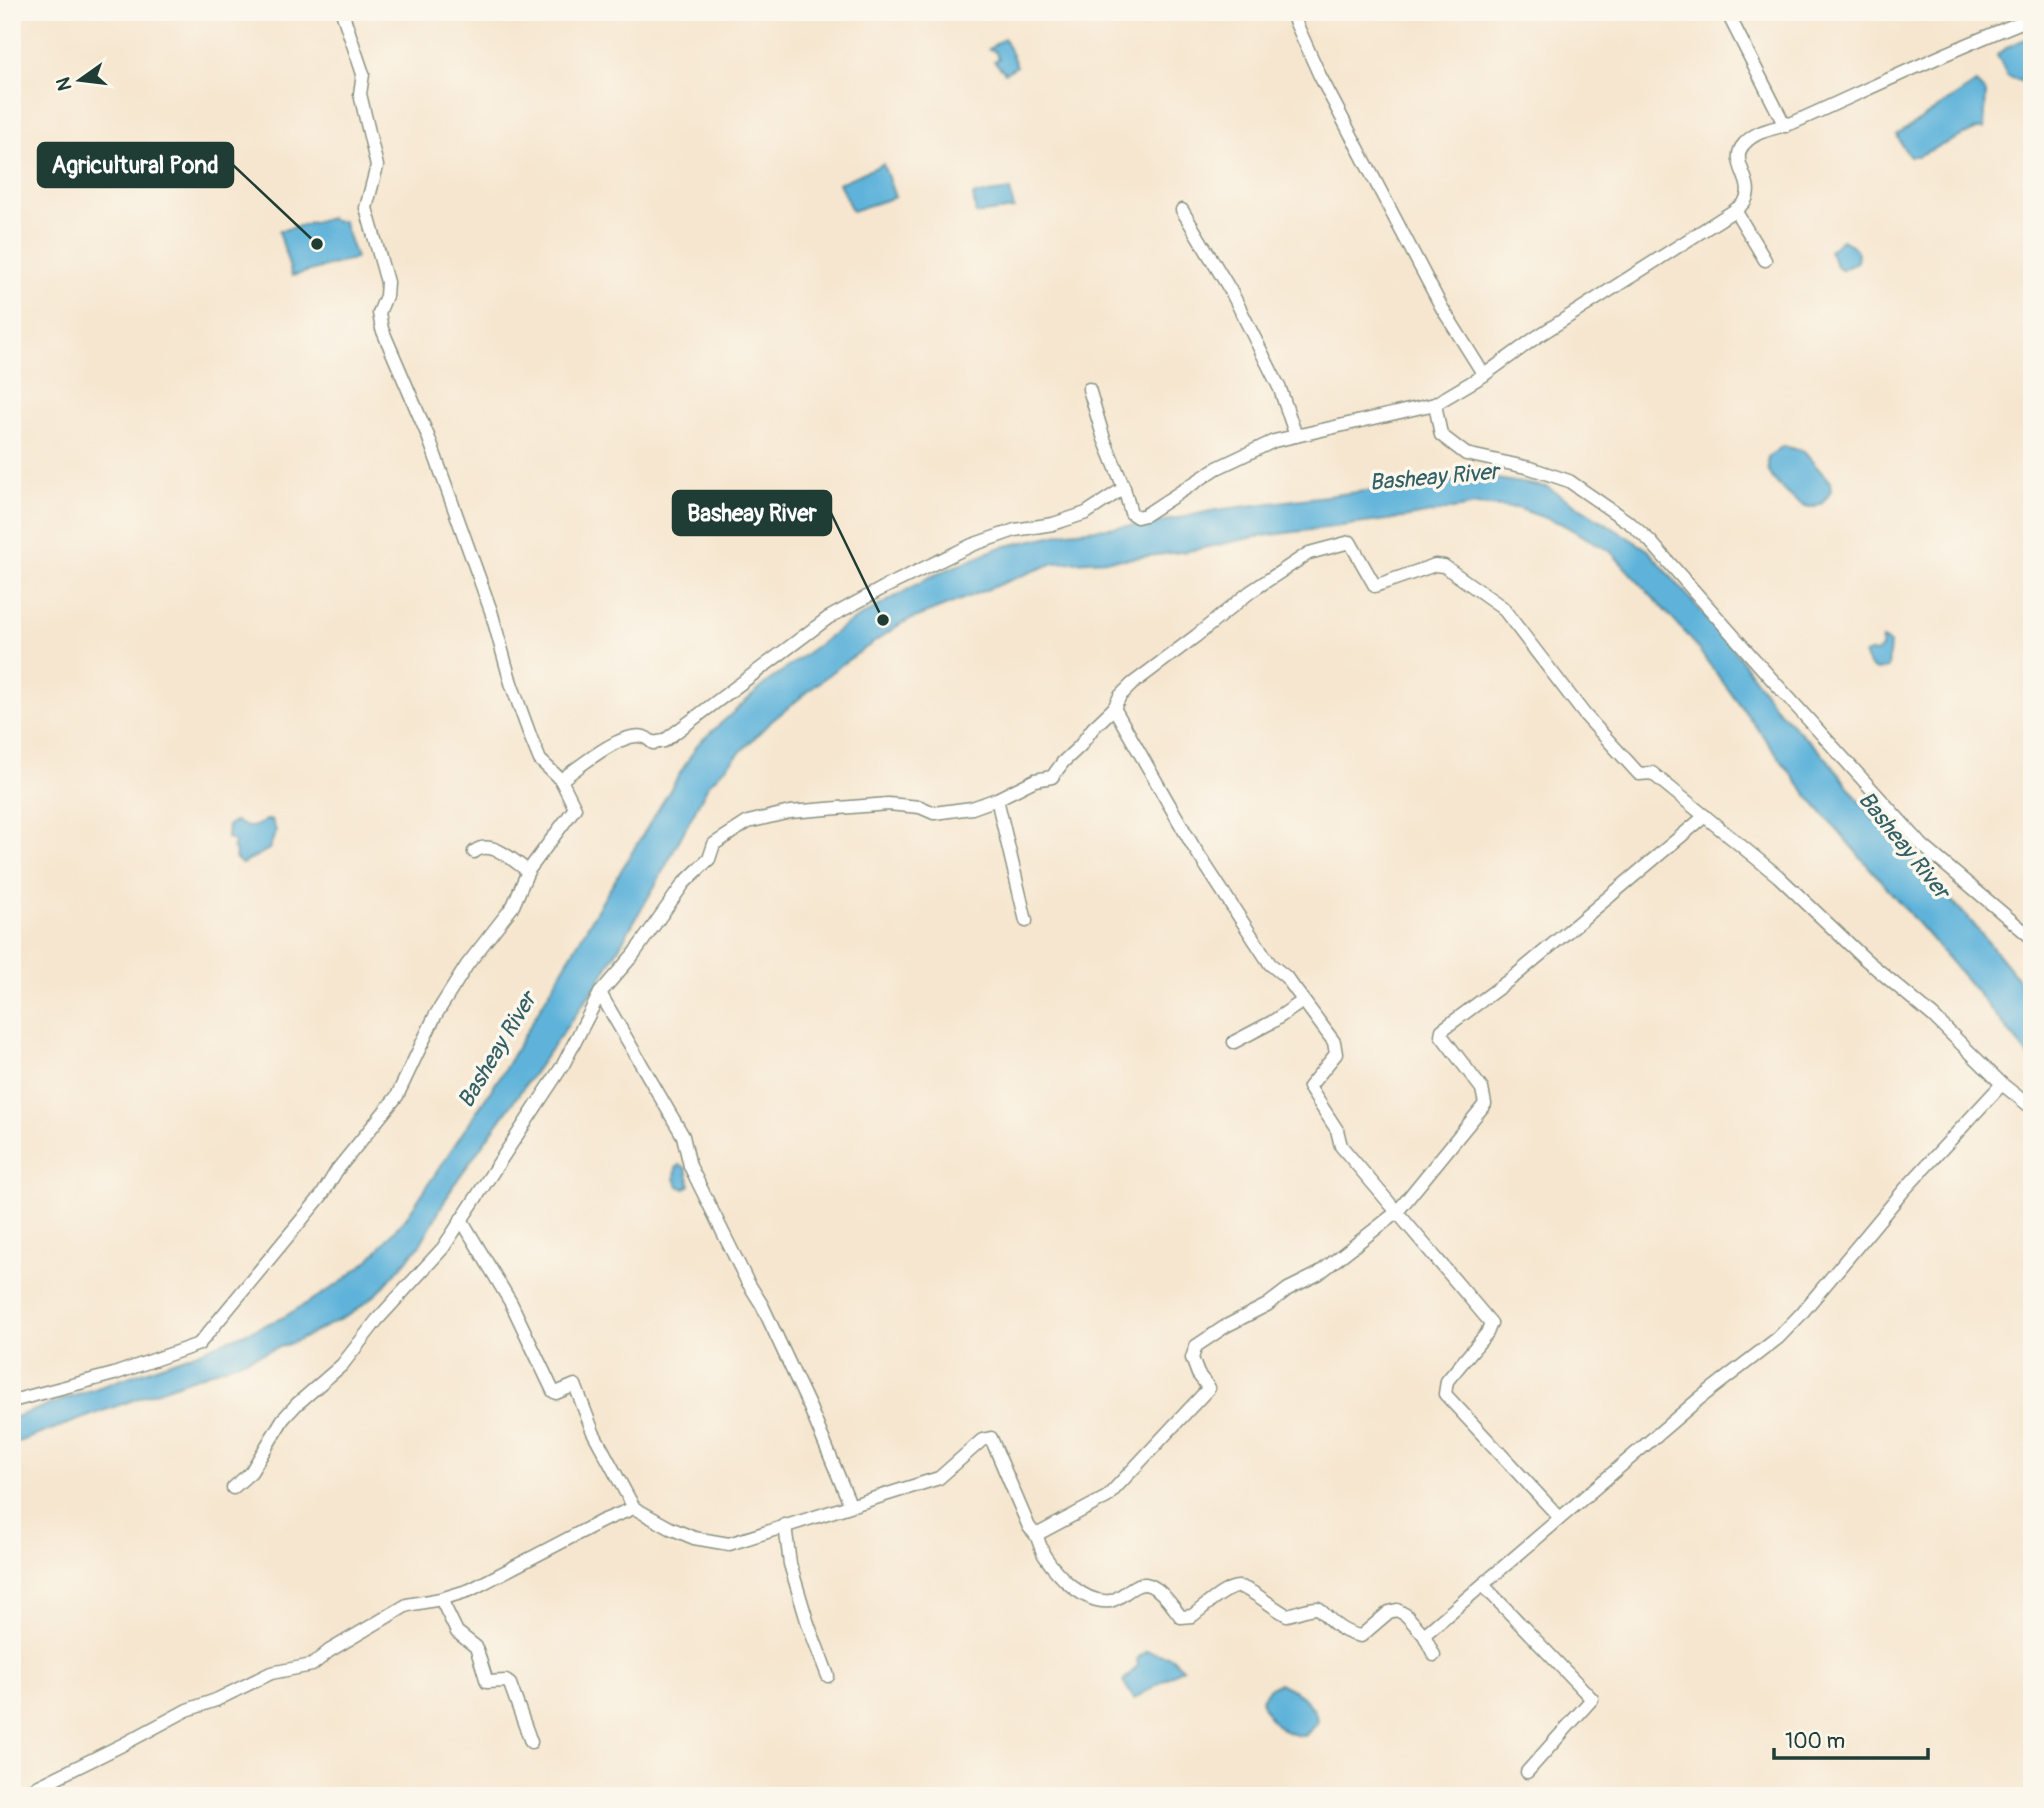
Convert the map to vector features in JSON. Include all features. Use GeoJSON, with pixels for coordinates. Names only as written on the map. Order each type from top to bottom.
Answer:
{"type":"FeatureCollection","features":[{"type":"Feature","properties":{"kind":"street"},"geometry":{"type":"LineString","coordinates":[[12,1401],[114,1374],[200,1344],[322,1195],[337,1170],[397,1096],[435,1016],[467,965],[513,906],[528,871],[575,808],[561,780],[540,760],[531,738],[491,611],[428,436],[382,329],[379,313],[386,296],[387,282],[366,208],[377,166],[360,94],[363,74],[342,12]]}},
{"type":"Feature","properties":{"kind":"street"},"geometry":{"type":"LineString","coordinates":[[1291,12],[1320,76],[1443,309],[1484,375]]}},
{"type":"Feature","properties":{"kind":"street"},"geometry":{"type":"LineString","coordinates":[[1727,12],[1785,126]]}},
{"type":"Feature","properties":{"kind":"street"},"geometry":{"type":"LineString","coordinates":[[1089,389],[1131,513],[1137,517],[1217,468],[1274,441],[1435,404],[1484,375],[1535,338],[1746,201],[1748,192],[1738,154],[1742,146],[1766,129],[1785,126],[1873,89],[1955,49],[2032,18]]}},
{"type":"Feature","properties":{"kind":"street"},"geometry":{"type":"LineString","coordinates":[[1182,210],[1232,293],[1280,389],[1296,436]]}},
{"type":"Feature","properties":{"kind":"street"},"geometry":{"type":"LineString","coordinates":[[1735,210],[1765,260]]}},
{"type":"Feature","properties":{"kind":"street"},"geometry":{"type":"LineString","coordinates":[[1435,404],[1441,435],[1466,454],[1530,468],[1569,481],[1599,500],[1650,541],[1768,676],[1923,846],[2032,938]]}},
{"type":"Feature","properties":{"kind":"street"},"geometry":{"type":"LineString","coordinates":[[561,780],[614,743],[636,736],[644,737],[653,743],[664,741],[828,618],[883,588],[972,545],[1015,530],[1053,524],[1086,513],[1124,488]]}},
{"type":"Feature","properties":{"kind":"street"},"geometry":{"type":"LineString","coordinates":[[233,1488],[251,1472],[283,1419],[296,1404],[342,1365],[377,1320],[443,1248],[564,1065],[600,993],[633,955],[684,883],[709,859],[714,844],[748,821],[790,812],[888,803],[920,807],[933,813],[972,808],[1035,780],[1052,777],[1132,684],[1250,592],[1308,553],[1350,542],[1375,586],[1434,565],[1444,566],[1502,607],[1585,715],[1639,774],[1652,773],[1778,876],[1865,959],[1933,1016],[2002,1084],[2032,1108]]}},
{"type":"Feature","properties":{"kind":"street"},"geometry":{"type":"LineString","coordinates":[[1114,708],[1193,846],[1264,955],[1270,964],[1286,977],[1334,1042],[1336,1054],[1310,1087],[1337,1130],[1341,1146],[1491,1323],[1487,1333],[1447,1381],[1445,1394],[1559,1517]]}},
{"type":"Feature","properties":{"kind":"street"},"geometry":{"type":"LineString","coordinates":[[996,799],[1026,920]]}},
{"type":"Feature","properties":{"kind":"street"},"geometry":{"type":"LineString","coordinates":[[1036,1535],[1107,1497],[1209,1388],[1198,1374],[1192,1358],[1196,1346],[1226,1326],[1267,1305],[1288,1289],[1318,1274],[1397,1212],[1485,1104],[1482,1089],[1441,1035],[1442,1030],[1516,975],[1705,816]]}},
{"type":"Feature","properties":{"kind":"street"},"geometry":{"type":"LineString","coordinates":[[474,852],[479,847],[490,847],[528,871]]}},
{"type":"Feature","properties":{"kind":"street"},"geometry":{"type":"LineString","coordinates":[[600,993],[683,1136],[690,1166],[747,1281],[762,1305],[810,1408],[850,1504]]}},
{"type":"Feature","properties":{"kind":"street"},"geometry":{"type":"LineString","coordinates":[[1234,1042],[1272,1022],[1303,1001]]}},
{"type":"Feature","properties":{"kind":"street"},"geometry":{"type":"LineString","coordinates":[[1424,1635],[1700,1398],[1778,1338],[1905,1189],[2002,1084]]}},
{"type":"Feature","properties":{"kind":"street"},"geometry":{"type":"LineString","coordinates":[[461,1219],[512,1303],[553,1391],[556,1393],[575,1385],[593,1432],[634,1508],[670,1528],[694,1538],[729,1544],[939,1478],[982,1440],[991,1438],[1029,1527],[1036,1535],[1044,1555],[1069,1583],[1089,1598],[1111,1601],[1136,1586],[1145,1584],[1158,1590],[1181,1617],[1187,1618],[1237,1586],[1287,1615],[1308,1608],[1318,1608],[1341,1630],[1361,1636],[1390,1612],[1397,1610],[1406,1615],[1424,1635],[1434,1654]]}},
{"type":"Feature","properties":{"kind":"street"},"geometry":{"type":"LineString","coordinates":[[19,1796],[187,1710],[216,1700],[271,1673],[312,1665],[340,1644],[407,1605],[441,1600],[470,1590],[602,1521],[634,1508]]}},
{"type":"Feature","properties":{"kind":"street"},"geometry":{"type":"LineString","coordinates":[[785,1525],[790,1564],[808,1624],[828,1676]]}},
{"type":"Feature","properties":{"kind":"street"},"geometry":{"type":"LineString","coordinates":[[1483,1584],[1592,1699],[1527,1772]]}},
{"type":"Feature","properties":{"kind":"street"},"geometry":{"type":"LineString","coordinates":[[441,1600],[457,1632],[476,1647],[487,1682],[506,1681],[510,1684],[531,1742]]}},
{"type":"Feature","properties":{"kind":"water"},"geometry":{"type":"Polygon","coordinates":[[[2032,36],[2032,81],[2025,83],[2007,76],[1997,55],[2009,46],[2032,36]]]}},
{"type":"Feature","properties":{"kind":"water"},"geometry":{"type":"Polygon","coordinates":[[[1004,38],[1017,66],[1005,73],[994,61],[999,59],[995,51],[989,49],[1004,38]]]}},
{"type":"Feature","properties":{"kind":"water"},"geometry":{"type":"Polygon","coordinates":[[[1976,83],[1986,93],[1984,129],[1977,129],[1918,156],[1910,156],[1897,135],[1976,83]]]}},
{"type":"Feature","properties":{"kind":"water"},"geometry":{"type":"Polygon","coordinates":[[[883,164],[895,197],[852,211],[839,183],[883,164]]]}},
{"type":"Feature","properties":{"kind":"water"},"geometry":{"type":"Polygon","coordinates":[[[1010,190],[1014,209],[976,214],[973,195],[1010,190]]]}},
{"type":"Feature","properties":{"kind":"water"},"geometry":{"type":"Polygon","coordinates":[[[331,218],[333,221],[343,221],[356,258],[292,276],[279,231],[331,218]]]}},
{"type":"Feature","properties":{"kind":"water"},"geometry":{"type":"Polygon","coordinates":[[[1842,240],[1852,245],[1858,253],[1857,262],[1842,270],[1838,268],[1829,251],[1842,240]]]}},
{"type":"Feature","properties":{"kind":"water"},"geometry":{"type":"Polygon","coordinates":[[[1783,446],[1803,451],[1830,482],[1831,490],[1821,504],[1815,507],[1803,505],[1772,478],[1768,457],[1783,446]]]}},
{"type":"Feature","properties":{"kind":"water"},"geometry":{"type":"Polygon","coordinates":[[[1491,478],[1547,487],[1648,550],[1732,647],[1775,707],[1828,760],[1870,815],[1970,920],[2018,979],[2032,1018],[2032,1060],[1807,795],[1689,637],[1611,552],[1560,523],[1517,508],[1476,505],[1403,518],[1255,537],[1188,551],[1125,559],[1054,563],[902,623],[838,667],[768,724],[709,784],[656,884],[598,983],[453,1186],[420,1245],[378,1293],[351,1314],[299,1340],[12,1444],[12,1418],[188,1356],[282,1318],[337,1285],[369,1260],[408,1215],[503,1072],[698,744],[766,683],[844,626],[928,578],[998,548],[1068,532],[1155,523],[1216,510],[1429,483],[1491,478]]]}},
{"type":"Feature","properties":{"kind":"water"},"geometry":{"type":"Polygon","coordinates":[[[1882,639],[1890,643],[1888,668],[1877,670],[1870,667],[1864,655],[1869,652],[1876,653],[1881,648],[1882,639]]]}},
{"type":"Feature","properties":{"kind":"water"},"geometry":{"type":"Polygon","coordinates":[[[272,820],[276,831],[269,849],[242,864],[235,858],[236,852],[232,847],[235,842],[227,838],[228,825],[236,821],[251,827],[272,820]]]}},
{"type":"Feature","properties":{"kind":"water"},"geometry":{"type":"Polygon","coordinates":[[[680,1165],[686,1168],[690,1185],[685,1189],[678,1186],[675,1178],[676,1168],[680,1165]]]}},
{"type":"Feature","properties":{"kind":"water"},"geometry":{"type":"Polygon","coordinates":[[[1146,1651],[1171,1657],[1183,1668],[1134,1699],[1123,1681],[1138,1666],[1137,1659],[1146,1651]]]}},
{"type":"Feature","properties":{"kind":"water"},"geometry":{"type":"Polygon","coordinates":[[[1279,1683],[1298,1694],[1314,1710],[1317,1723],[1305,1736],[1283,1730],[1267,1714],[1261,1700],[1270,1688],[1279,1683]]]}},
{"type":"Feature","properties":{"kind":"place","name":"Agricultural Pond"},"geometry":{"type":"Point","coordinates":[317,244]}},
{"type":"Feature","properties":{"kind":"place","name":"Basheay River"},"geometry":{"type":"Point","coordinates":[883,620]}}]}
